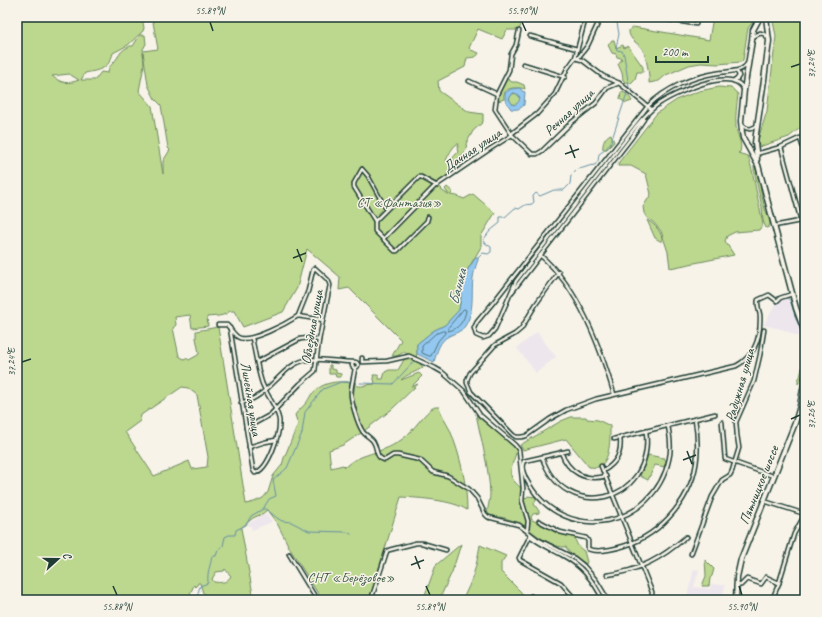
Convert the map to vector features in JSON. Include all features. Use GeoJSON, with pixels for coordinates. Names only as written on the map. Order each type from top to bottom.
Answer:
{"type":"FeatureCollection","features":[{"type":"Feature","properties":{"kind":"main road"},"geometry":{"type":"LineString","coordinates":[[758,165],[754,155],[743,138],[741,121],[748,61],[754,27],[760,17]]}},
{"type":"Feature","properties":{"kind":"main road"},"geometry":{"type":"LineString","coordinates":[[766,17],[769,41],[755,143],[758,165],[774,226],[796,308],[805,333]]}},
{"type":"Feature","properties":{"kind":"main road","name":"Пятницкое шоссе"},"geometry":{"type":"LineString","coordinates":[[736,600],[736,586],[741,559],[798,415],[805,378]]}},
{"type":"Feature","properties":{"kind":"street"},"geometry":{"type":"LineString","coordinates":[[577,58],[577,49],[586,17]]}},
{"type":"Feature","properties":{"kind":"street"},"geometry":{"type":"LineString","coordinates":[[577,58],[588,45],[602,17]]}},
{"type":"Feature","properties":{"kind":"street"},"geometry":{"type":"LineString","coordinates":[[651,17],[696,24],[697,17]]}},
{"type":"Feature","properties":{"kind":"street"},"geometry":{"type":"LineString","coordinates":[[512,135],[496,111],[497,94],[508,70],[511,54],[516,45],[519,31]]}},
{"type":"Feature","properties":{"kind":"street"},"geometry":{"type":"LineString","coordinates":[[752,40],[756,34],[761,33],[766,35],[769,41]]}},
{"type":"Feature","properties":{"kind":"street"},"geometry":{"type":"LineString","coordinates":[[530,36],[577,49]]}},
{"type":"Feature","properties":{"kind":"street"},"geometry":{"type":"LineString","coordinates":[[577,58],[603,76],[619,83],[648,106],[650,110]]}},
{"type":"Feature","properties":{"kind":"street","name":"Дачная улица"},"geometry":{"type":"LineString","coordinates":[[383,239],[437,186],[512,135],[532,118],[551,100],[565,77],[567,70],[577,58]]}},
{"type":"Feature","properties":{"kind":"street"},"geometry":{"type":"LineString","coordinates":[[744,90],[741,85],[733,81],[719,81],[697,85],[682,91],[650,110],[632,131],[520,276],[513,286],[499,320],[491,334],[485,338],[478,336],[474,330],[477,322],[648,106],[663,93],[696,77],[714,73],[735,71],[745,67],[748,61]]}},
{"type":"Feature","properties":{"kind":"street"},"geometry":{"type":"LineString","coordinates":[[523,64],[565,77]]}},
{"type":"Feature","properties":{"kind":"street"},"geometry":{"type":"LineString","coordinates":[[733,81],[737,80],[739,77],[738,73],[735,71]]}},
{"type":"Feature","properties":{"kind":"street"},"geometry":{"type":"LineString","coordinates":[[469,81],[497,94]]}},
{"type":"Feature","properties":{"kind":"street","name":"Речная улица"},"geometry":{"type":"LineString","coordinates":[[512,135],[532,154],[537,154],[572,122],[596,103],[607,88],[619,83]]}},
{"type":"Feature","properties":{"kind":"street"},"geometry":{"type":"LineString","coordinates":[[508,299],[519,281],[632,137],[650,110]]}},
{"type":"Feature","properties":{"kind":"street"},"geometry":{"type":"LineString","coordinates":[[741,121],[743,126],[750,129],[755,127],[758,122]]}},
{"type":"Feature","properties":{"kind":"street"},"geometry":{"type":"LineString","coordinates":[[754,155],[781,147],[800,138],[805,154]]}},
{"type":"Feature","properties":{"kind":"street"},"geometry":{"type":"LineString","coordinates":[[781,147],[801,221]]}},
{"type":"Feature","properties":{"kind":"street"},"geometry":{"type":"LineString","coordinates":[[386,209],[368,176],[362,170],[354,183],[354,186],[375,221],[375,231],[395,251],[397,251],[427,221],[428,217]]}},
{"type":"Feature","properties":{"kind":"street"},"geometry":{"type":"LineString","coordinates":[[375,221],[419,177],[437,186]]}},
{"type":"Feature","properties":{"kind":"street"},"geometry":{"type":"LineString","coordinates":[[774,226],[805,220]]}},
{"type":"Feature","properties":{"kind":"street"},"geometry":{"type":"LineString","coordinates":[[540,254],[558,272],[575,298],[602,356],[614,394]]}},
{"type":"Feature","properties":{"kind":"street","name":"Объездная улица"},"geometry":{"type":"LineString","coordinates":[[246,428],[264,419],[315,371],[319,340],[330,282],[314,268],[312,270],[308,291],[298,316]]}},
{"type":"Feature","properties":{"kind":"street"},"geometry":{"type":"LineString","coordinates":[[558,272],[521,329],[495,345],[474,369],[467,380],[468,387],[475,396],[516,437],[521,438],[526,436],[566,410],[582,403],[614,394],[731,368],[742,363],[752,352],[757,341],[760,323],[758,300],[769,295],[777,301],[780,298],[792,294]]}},
{"type":"Feature","properties":{"kind":"street"},"geometry":{"type":"LineString","coordinates":[[796,308],[805,311],[801,315],[800,319]]}},
{"type":"Feature","properties":{"kind":"street"},"geometry":{"type":"LineString","coordinates":[[218,325],[227,325],[236,336],[241,339],[252,338],[282,326],[298,316],[323,320]]}},
{"type":"Feature","properties":{"kind":"street","name":"Линейная улица"},"geometry":{"type":"LineString","coordinates":[[230,328],[241,402],[253,470],[255,473],[261,470],[270,456],[276,440]]}},
{"type":"Feature","properties":{"kind":"street","name":"Радужная улица"},"geometry":{"type":"LineString","coordinates":[[692,554],[712,497],[723,478],[731,473],[739,448],[736,422],[754,381],[764,330]]}},
{"type":"Feature","properties":{"kind":"street"},"geometry":{"type":"LineString","coordinates":[[249,447],[276,440],[279,429],[276,408],[260,376],[252,338]]}},
{"type":"Feature","properties":{"kind":"street"},"geometry":{"type":"LineString","coordinates":[[257,362],[300,339],[310,338],[319,340]]}},
{"type":"Feature","properties":{"kind":"street"},"geometry":{"type":"LineString","coordinates":[[362,358],[362,362],[387,361],[409,356],[442,372],[464,391],[480,415],[519,450],[523,488],[522,501],[528,521],[527,531]]}},
{"type":"Feature","properties":{"kind":"street"},"geometry":{"type":"LineString","coordinates":[[241,402],[256,397],[266,390],[276,379],[296,364],[305,360],[353,362],[352,366],[355,368],[351,393],[353,406],[363,433],[373,441],[376,453],[379,457],[385,460],[393,455],[398,455],[420,460],[433,472],[448,476],[469,489],[477,498],[482,510],[488,517],[496,520],[513,522],[548,545],[574,558],[584,566],[596,580],[608,600]]}},
{"type":"Feature","properties":{"kind":"street"},"geometry":{"type":"LineString","coordinates":[[614,439],[715,414]]}},
{"type":"Feature","properties":{"kind":"street"},"geometry":{"type":"LineString","coordinates":[[539,521],[560,532],[586,538],[588,541],[589,550],[609,549],[632,543],[653,531],[675,511],[693,478],[697,456],[697,433],[695,419]]}},
{"type":"Feature","properties":{"kind":"street"},"geometry":{"type":"LineString","coordinates":[[722,422],[724,458],[734,463],[774,476]]}},
{"type":"Feature","properties":{"kind":"street"},"geometry":{"type":"LineString","coordinates":[[568,451],[524,461],[523,466],[526,480],[545,503],[560,513],[579,521],[605,522],[622,516],[644,503],[657,488],[662,480],[670,457],[668,426]]}},
{"type":"Feature","properties":{"kind":"street"},"geometry":{"type":"LineString","coordinates":[[542,457],[549,472],[555,480],[571,493],[592,498],[613,494],[626,486],[636,477],[640,470],[647,447],[646,431]]}},
{"type":"Feature","properties":{"kind":"street"},"geometry":{"type":"LineString","coordinates":[[604,471],[612,466],[619,457],[621,445],[620,437]]}},
{"type":"Feature","properties":{"kind":"street"},"geometry":{"type":"LineString","coordinates":[[561,452],[567,465],[578,474],[592,478],[606,476]]}},
{"type":"Feature","properties":{"kind":"street"},"geometry":{"type":"LineString","coordinates":[[601,466],[652,592],[652,600]]}},
{"type":"Feature","properties":{"kind":"street"},"geometry":{"type":"LineString","coordinates":[[764,501],[805,516],[794,534],[779,583],[772,600]]}},
{"type":"Feature","properties":{"kind":"street"},"geometry":{"type":"LineString","coordinates":[[576,600],[561,583],[520,560],[519,558],[530,536],[537,542],[574,562],[584,570],[603,600]]}},
{"type":"Feature","properties":{"kind":"street"},"geometry":{"type":"LineString","coordinates":[[606,575],[623,573],[641,567],[669,551],[686,537]]}},
{"type":"Feature","properties":{"kind":"street"},"geometry":{"type":"LineString","coordinates":[[371,600],[387,552],[389,550],[406,545],[422,543],[446,550]]}},
{"type":"Feature","properties":{"kind":"street"},"geometry":{"type":"LineString","coordinates":[[289,554],[317,600]]}},
{"type":"Feature","properties":{"kind":"street"},"geometry":{"type":"LineString","coordinates":[[736,586],[741,585],[747,579],[761,584],[766,577],[779,583]]}},
{"type":"Feature","properties":{"kind":"street"},"geometry":{"type":"LineString","coordinates":[[531,596],[535,600]]}},
{"type":"Feature","properties":{"kind":"shaded area"},"geometry":{"type":"Polygon","coordinates":[[[786,298],[789,300],[795,319],[805,338],[785,330],[763,325],[778,301],[786,298]]]}},
{"type":"Feature","properties":{"kind":"shaded area"},"geometry":{"type":"Polygon","coordinates":[[[537,332],[556,357],[536,373],[517,348],[537,332]]]}},
{"type":"Feature","properties":{"kind":"shaded area"},"geometry":{"type":"Polygon","coordinates":[[[266,513],[272,522],[252,530],[251,526],[248,526],[249,523],[266,513]]]}},
{"type":"Feature","properties":{"kind":"shaded area"},"geometry":{"type":"Polygon","coordinates":[[[694,569],[699,570],[694,587],[710,589],[711,584],[725,585],[723,596],[728,597],[727,599],[730,600],[686,600],[694,569]]]}},
{"type":"Feature","properties":{"kind":"green space"},"geometry":{"type":"Polygon","coordinates":[[[17,17],[142,17],[144,28],[143,31],[128,45],[113,53],[106,66],[99,70],[85,73],[81,80],[95,80],[101,72],[108,73],[110,66],[126,48],[133,46],[140,35],[145,35],[146,44],[143,51],[158,49],[152,17],[519,17],[521,26],[518,30],[507,30],[502,39],[478,29],[469,48],[479,53],[478,55],[467,58],[465,67],[438,81],[439,91],[469,112],[483,114],[483,122],[473,131],[466,144],[467,149],[454,164],[458,169],[439,183],[435,182],[442,189],[441,190],[449,195],[445,189],[447,187],[453,192],[450,195],[464,199],[473,194],[495,213],[481,236],[481,247],[465,274],[459,310],[445,325],[433,331],[417,344],[416,357],[404,352],[397,356],[392,356],[401,340],[349,288],[339,290],[340,277],[307,249],[297,288],[283,312],[243,327],[234,311],[230,311],[222,315],[207,317],[208,326],[192,328],[190,315],[175,317],[176,325],[173,328],[179,356],[189,360],[199,353],[196,331],[218,327],[246,504],[263,498],[268,492],[273,476],[282,465],[298,424],[295,415],[307,402],[311,395],[320,387],[329,383],[351,382],[350,399],[361,433],[343,445],[329,450],[331,468],[343,465],[345,467],[356,459],[392,446],[403,439],[431,409],[439,407],[450,430],[460,459],[466,490],[467,510],[445,502],[401,497],[369,600],[322,600],[290,549],[278,525],[267,510],[253,518],[241,528],[254,600],[208,600],[212,598],[203,593],[200,583],[198,583],[196,587],[194,585],[190,594],[195,597],[200,597],[203,600],[17,600],[17,17]],[[143,52],[144,65],[139,91],[152,106],[163,174],[163,161],[170,150],[168,148],[161,105],[155,99],[148,85],[143,52]],[[69,74],[52,76],[59,81],[65,82],[79,80],[69,74]],[[459,144],[455,145],[446,161],[448,163],[458,152],[457,149],[459,144]],[[182,387],[141,415],[140,421],[125,432],[154,476],[189,461],[192,469],[207,467],[208,457],[197,395],[188,388],[182,387]],[[225,569],[224,571],[216,572],[212,579],[214,582],[224,582],[231,576],[225,569]]]}},
{"type":"Feature","properties":{"kind":"green space"},"geometry":{"type":"Polygon","coordinates":[[[713,17],[757,17],[748,28],[743,60],[741,62],[718,64],[701,63],[689,65],[666,75],[659,81],[649,83],[643,50],[630,36],[629,30],[633,27],[709,40],[713,17]]]}},
{"type":"Feature","properties":{"kind":"green space"},"geometry":{"type":"Polygon","coordinates":[[[772,17],[805,17],[805,124],[789,137],[759,147],[758,140],[767,111],[776,36],[772,17]]]}},
{"type":"Feature","properties":{"kind":"green space"},"geometry":{"type":"Polygon","coordinates":[[[612,40],[614,40],[616,48],[623,45],[624,48],[628,46],[643,67],[643,72],[637,72],[635,79],[631,83],[626,83],[623,80],[618,64],[622,59],[617,57],[616,54],[612,53],[608,45],[612,40]]]}},
{"type":"Feature","properties":{"kind":"green space"},"geometry":{"type":"Polygon","coordinates":[[[506,78],[512,82],[517,82],[524,85],[525,89],[511,88],[505,92],[504,99],[498,101],[498,94],[506,78]]]}},
{"type":"Feature","properties":{"kind":"green space"},"geometry":{"type":"Polygon","coordinates":[[[719,87],[731,88],[738,94],[736,123],[741,149],[738,153],[748,156],[763,224],[759,230],[735,232],[727,236],[725,241],[734,255],[670,268],[668,252],[661,231],[647,218],[644,213],[643,207],[651,194],[646,174],[631,166],[618,166],[619,162],[657,113],[678,99],[699,91],[719,87]]]}},
{"type":"Feature","properties":{"kind":"green space"},"geometry":{"type":"Polygon","coordinates":[[[621,92],[629,96],[632,101],[626,103],[620,99],[621,92]]]}},
{"type":"Feature","properties":{"kind":"green space"},"geometry":{"type":"Polygon","coordinates":[[[513,94],[517,94],[519,95],[519,103],[513,104],[510,101],[510,97],[513,94]]]}},
{"type":"Feature","properties":{"kind":"green space"},"geometry":{"type":"Polygon","coordinates":[[[611,134],[614,142],[607,149],[603,149],[604,140],[611,134]]]}},
{"type":"Feature","properties":{"kind":"green space"},"geometry":{"type":"Polygon","coordinates":[[[754,166],[765,209],[769,218],[770,224],[768,228],[766,228],[763,221],[762,207],[754,166]]]}},
{"type":"Feature","properties":{"kind":"green space"},"geometry":{"type":"Polygon","coordinates":[[[647,220],[658,229],[662,242],[655,238],[647,220]]]}},
{"type":"Feature","properties":{"kind":"green space"},"geometry":{"type":"Polygon","coordinates":[[[409,357],[417,361],[423,367],[401,380],[419,373],[422,376],[411,387],[418,384],[391,410],[364,431],[353,399],[355,382],[357,386],[375,384],[373,375],[379,376],[379,379],[383,379],[385,372],[389,370],[398,370],[405,358],[409,357]]]}},
{"type":"Feature","properties":{"kind":"green space"},"geometry":{"type":"Polygon","coordinates":[[[804,359],[804,372],[798,384],[798,379],[800,377],[804,359]]]}},
{"type":"Feature","properties":{"kind":"green space"},"geometry":{"type":"Polygon","coordinates":[[[329,365],[331,365],[331,369],[336,370],[336,373],[341,374],[341,377],[336,377],[335,374],[329,374],[329,365]]]}},
{"type":"Feature","properties":{"kind":"green space"},"geometry":{"type":"Polygon","coordinates":[[[476,414],[516,447],[517,450],[511,468],[511,475],[514,481],[521,488],[521,499],[523,501],[528,496],[536,497],[534,504],[539,513],[533,514],[531,517],[532,520],[575,537],[576,542],[584,551],[587,562],[586,564],[568,551],[566,547],[557,546],[549,542],[521,524],[505,518],[492,516],[489,521],[488,511],[490,494],[488,474],[476,414]]]}},
{"type":"Feature","properties":{"kind":"green space"},"geometry":{"type":"Polygon","coordinates":[[[571,417],[586,417],[587,419],[598,420],[610,426],[608,455],[602,464],[597,467],[589,467],[566,439],[523,450],[520,445],[561,421],[571,417]]]}},
{"type":"Feature","properties":{"kind":"green space"},"geometry":{"type":"Polygon","coordinates":[[[648,455],[664,458],[667,462],[665,467],[655,465],[648,480],[640,476],[648,455]]]}},
{"type":"Feature","properties":{"kind":"green space"},"geometry":{"type":"Polygon","coordinates":[[[461,544],[452,572],[439,600],[423,600],[436,565],[461,544]]]}},
{"type":"Feature","properties":{"kind":"green space"},"geometry":{"type":"Polygon","coordinates":[[[480,545],[506,556],[501,563],[501,572],[527,600],[462,600],[474,574],[480,545]]]}},
{"type":"Feature","properties":{"kind":"green space"},"geometry":{"type":"Polygon","coordinates":[[[705,560],[714,569],[710,578],[709,586],[702,586],[706,576],[705,560]]]}},
{"type":"Feature","properties":{"kind":"water"},"geometry":{"type":"Polygon","coordinates":[[[520,88],[525,92],[524,105],[520,108],[511,109],[505,100],[505,93],[511,89],[520,88]],[[513,93],[509,99],[513,105],[518,102],[520,97],[513,93]]]}},
{"type":"Feature","properties":{"kind":"water"},"geometry":{"type":"Polygon","coordinates":[[[476,257],[478,257],[478,260],[473,278],[471,309],[465,326],[460,331],[449,336],[443,341],[439,347],[434,362],[417,354],[417,344],[433,331],[445,325],[459,310],[465,274],[476,257]]]}},
{"type":"Feature","properties":{"kind":"waterway","name":"Банька"},"geometry":{"type":"LineString","coordinates":[[478,258],[483,253],[488,254],[491,252],[491,247],[485,243],[484,239],[490,231],[500,223],[500,217],[505,217],[515,208],[519,209],[525,205],[532,204],[534,202],[533,196],[536,193],[540,196],[554,190],[564,190],[570,184],[571,175],[577,169],[595,165],[598,161],[599,154],[605,150],[611,142],[629,87],[624,55],[622,51],[617,50],[616,48],[619,34],[616,17]]}},
{"type":"Feature","properties":{"kind":"waterway"},"geometry":{"type":"LineString","coordinates":[[786,297],[790,300],[796,319],[805,339]]}},
{"type":"Feature","properties":{"kind":"waterway","name":"Банька"},"geometry":{"type":"LineString","coordinates":[[360,383],[393,384],[415,360]]}},
{"type":"Feature","properties":{"kind":"waterway","name":"Банька"},"geometry":{"type":"LineString","coordinates":[[196,600],[200,586],[208,583],[208,572],[212,556],[216,556],[218,550],[223,546],[225,537],[235,535],[236,530],[246,525],[251,516],[263,509],[269,499],[276,496],[273,480],[287,468],[302,433],[305,412],[323,389],[341,382],[352,383]]}},
{"type":"Feature","properties":{"kind":"waterway"},"geometry":{"type":"LineString","coordinates":[[263,509],[266,509],[282,521],[291,522],[309,531],[347,532],[351,534]]}},
{"type":"Feature","properties":{"kind":"park label","name":"СТ «Фантазия»"},"geometry":{"type":"Point","coordinates":[399,202]}},
{"type":"Feature","properties":{"kind":"park label","name":"СНТ «Берёзовое»"},"geometry":{"type":"Point","coordinates":[351,577]}}]}
